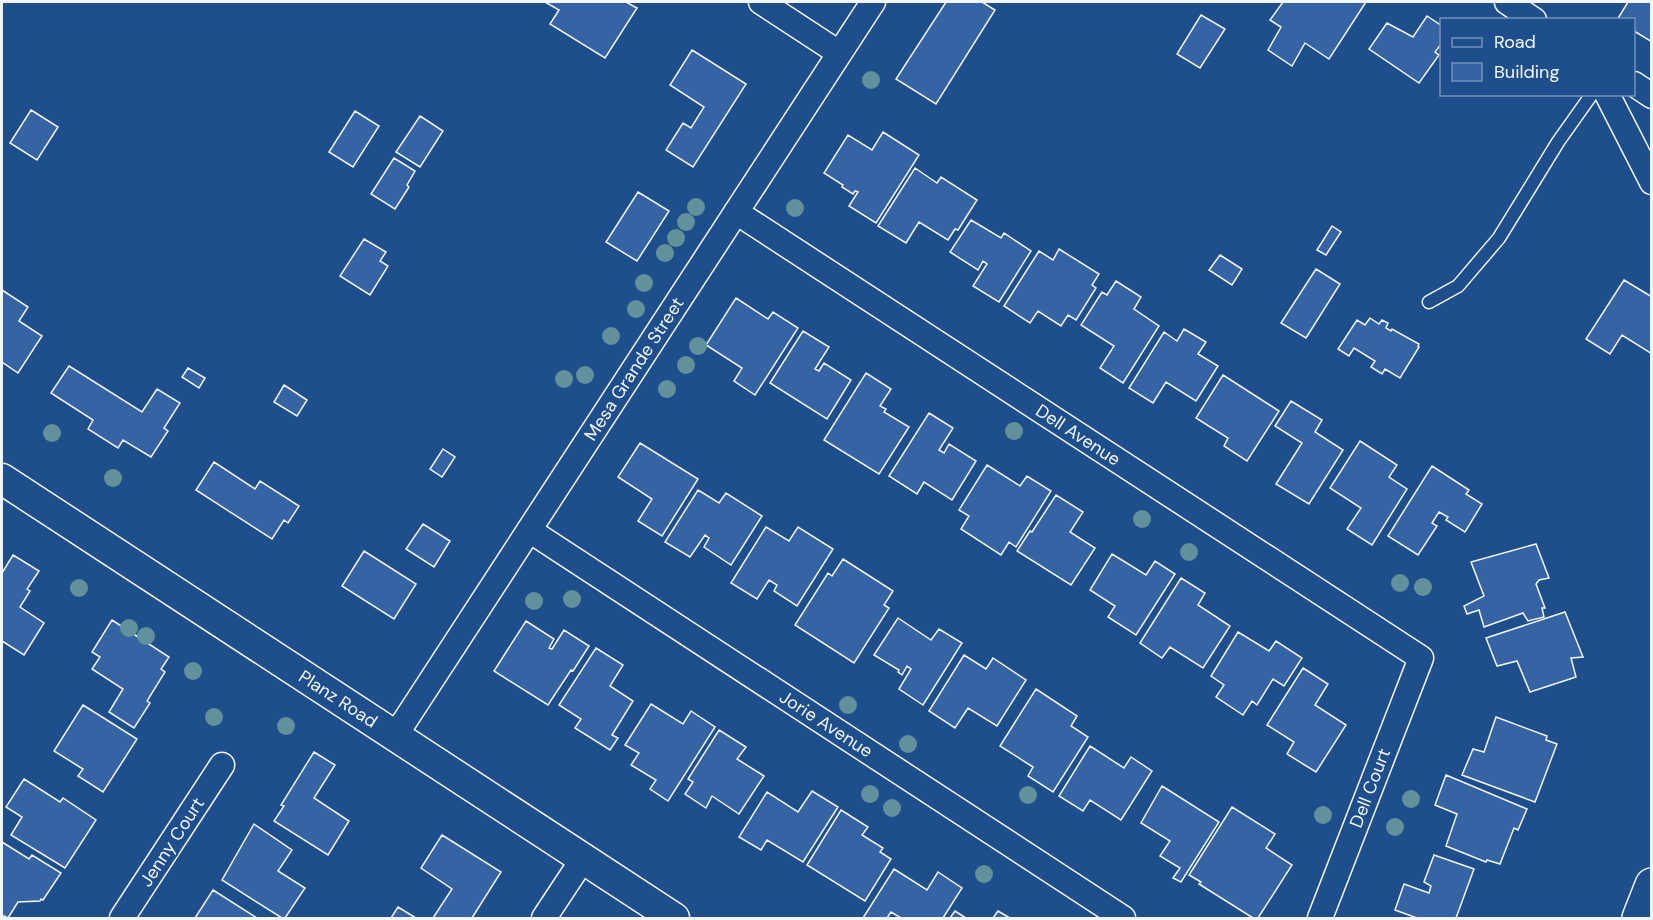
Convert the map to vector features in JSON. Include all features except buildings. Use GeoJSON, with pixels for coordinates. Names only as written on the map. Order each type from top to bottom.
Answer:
{"type":"FeatureCollection","features":[{"type":"Feature","properties":{"kind":"highway"},"geometry":{"type":"LineString","coordinates":[[1639,918],[1652,885]]}},
{"type":"Feature","properties":{"kind":"street"},"geometry":{"type":"LineString","coordinates":[[761,2],[839,53]]}},
{"type":"Feature","properties":{"kind":"street","name":"Mesa Grande Street"},"geometry":{"type":"LineString","coordinates":[[395,736],[873,2]]}},
{"type":"Feature","properties":{"kind":"street"},"geometry":{"type":"LineString","coordinates":[[1507,2],[1531,18]]}},
{"type":"Feature","properties":{"kind":"street"},"geometry":{"type":"LineString","coordinates":[[1635,85],[1652,96]]}},
{"type":"Feature","properties":{"kind":"street"},"geometry":{"type":"LineString","coordinates":[[1608,96],[1652,182]]}},
{"type":"Feature","properties":{"kind":"street","name":"Dell Avenue"},"geometry":{"type":"LineString","coordinates":[[736,212],[1421,658]]}},
{"type":"Feature","properties":{"kind":"street","name":"Planz Road"},"geometry":{"type":"LineString","coordinates":[[2,479],[674,918]]}},
{"type":"Feature","properties":{"kind":"street","name":"Jorie Avenue"},"geometry":{"type":"LineString","coordinates":[[529,531],[1123,918]]}},
{"type":"Feature","properties":{"kind":"street","name":"Dell Court"},"geometry":{"type":"LineString","coordinates":[[1320,918],[1421,658]]}},
{"type":"Feature","properties":{"kind":"street","name":"Jenny Court"},"geometry":{"type":"LineString","coordinates":[[122,918],[222,765]]}},
{"type":"Feature","properties":{"kind":"street"},"geometry":{"type":"LineString","coordinates":[[544,918],[583,859]]}},
{"type":"Feature","properties":{"kind":"lane"},"geometry":{"type":"LineString","coordinates":[[1429,302],[1458,286],[1499,238],[1558,141],[1591,96]]}}]}
